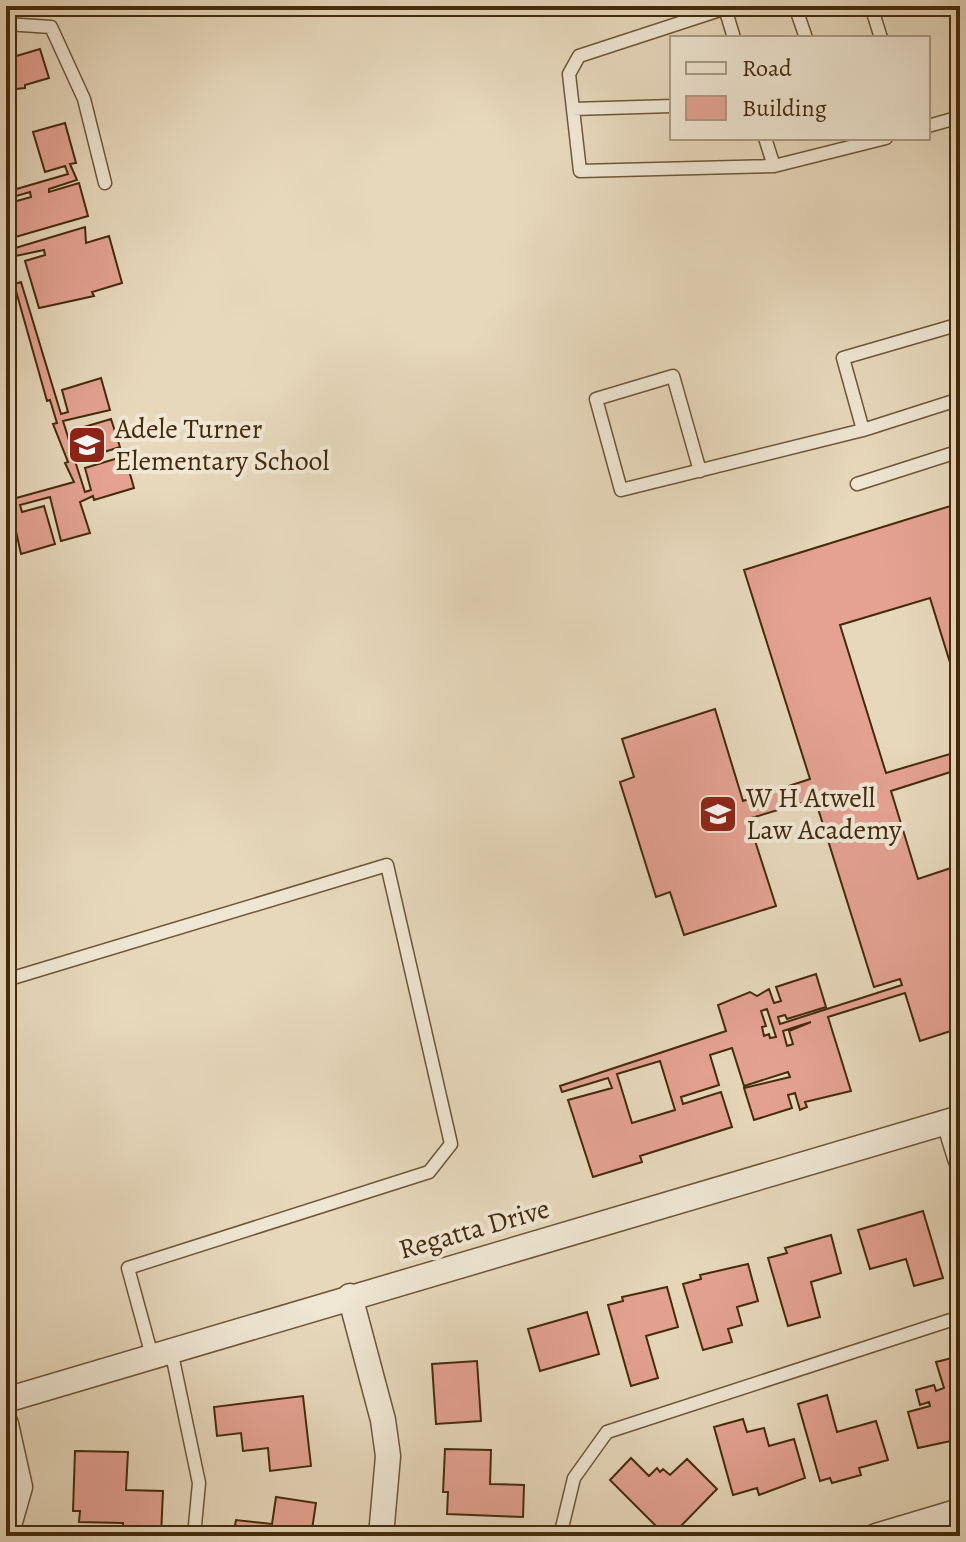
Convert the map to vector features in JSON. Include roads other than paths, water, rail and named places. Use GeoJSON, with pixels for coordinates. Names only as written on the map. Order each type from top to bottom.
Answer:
{"type":"FeatureCollection","features":[{"type":"Feature","properties":{"kind":"street","name":"Regatta Drive"},"geometry":{"type":"LineString","coordinates":[[6,1400],[350,1296],[955,1120]]}},
{"type":"Feature","properties":{"kind":"street"},"geometry":{"type":"LineString","coordinates":[[955,1120],[960,1158]]}},
{"type":"Feature","properties":{"kind":"street"},"geometry":{"type":"LineString","coordinates":[[350,1296],[383,1420],[388,1456],[381,1536]]}},
{"type":"Feature","properties":{"kind":"street"},"geometry":{"type":"LineString","coordinates":[[6,1424],[20,1487],[6,1536]]}},
{"type":"Feature","properties":{"kind":"street"},"geometry":{"type":"LineString","coordinates":[[876,1536],[960,1511]]}},
{"type":"Feature","properties":{"kind":"lane"},"geometry":{"type":"LineString","coordinates":[[795,6],[805,36]]}},
{"type":"Feature","properties":{"kind":"lane"},"geometry":{"type":"LineString","coordinates":[[871,6],[880,36]]}},
{"type":"Feature","properties":{"kind":"lane"},"geometry":{"type":"LineString","coordinates":[[734,36],[729,7],[579,56],[569,74],[580,171],[774,166],[839,144],[870,140]]}},
{"type":"Feature","properties":{"kind":"lane"},"geometry":{"type":"LineString","coordinates":[[6,24],[51,27],[84,99],[105,183]]}},
{"type":"Feature","properties":{"kind":"lane"},"geometry":{"type":"LineString","coordinates":[[573,109],[670,106]]}},
{"type":"Feature","properties":{"kind":"lane"},"geometry":{"type":"LineString","coordinates":[[930,125],[960,117]]}},
{"type":"Feature","properties":{"kind":"lane"},"geometry":{"type":"LineString","coordinates":[[766,140],[774,166]]}},
{"type":"Feature","properties":{"kind":"lane"},"geometry":{"type":"LineString","coordinates":[[863,430],[843,358],[960,324]]}},
{"type":"Feature","properties":{"kind":"lane"},"geometry":{"type":"LineString","coordinates":[[700,471],[673,376],[596,399],[621,490],[700,471],[863,430],[960,399]]}},
{"type":"Feature","properties":{"kind":"lane"},"geometry":{"type":"LineString","coordinates":[[857,484],[960,451]]}},
{"type":"Feature","properties":{"kind":"lane"},"geometry":{"type":"LineString","coordinates":[[6,980],[387,865],[451,1144],[429,1172],[128,1268],[162,1353],[199,1483],[194,1536]]}},
{"type":"Feature","properties":{"kind":"lane"},"geometry":{"type":"LineString","coordinates":[[560,1536],[574,1478],[607,1432],[960,1317]]}},
{"type":"Feature","properties":{"kind":"place","name":"Adele Turner Elementary School"},"geometry":{"type":"Point","coordinates":[87,445]}},
{"type":"Feature","properties":{"kind":"place","name":"W H Atwell Law Academy"},"geometry":{"type":"Point","coordinates":[718,814]}}]}
